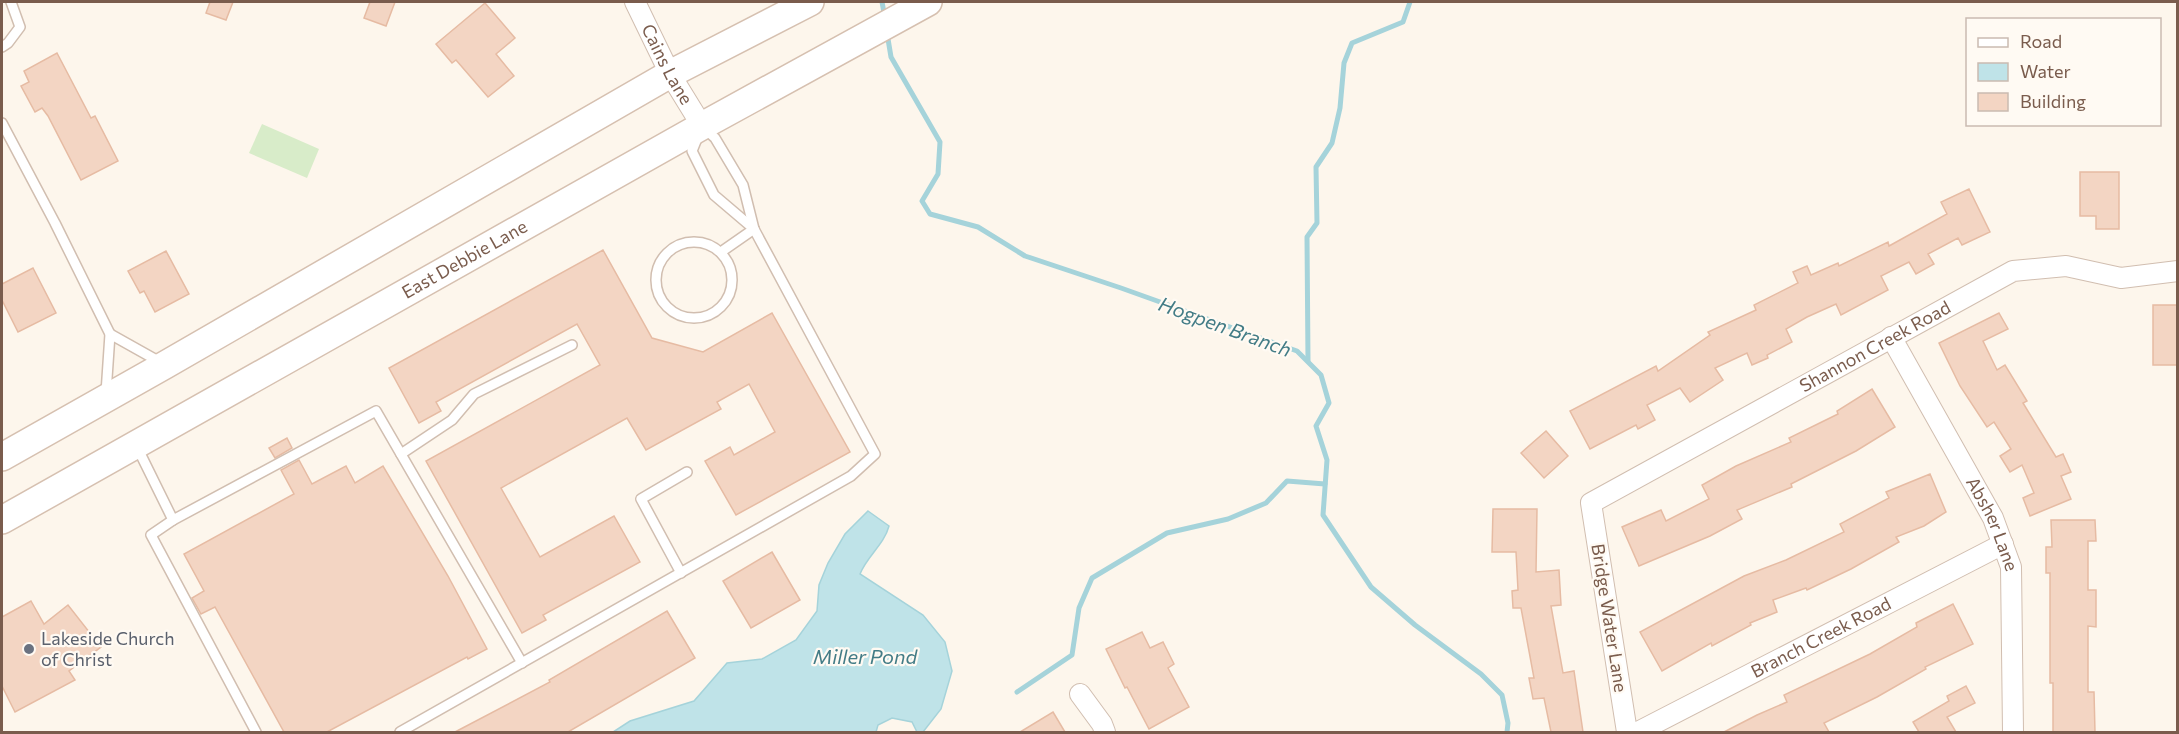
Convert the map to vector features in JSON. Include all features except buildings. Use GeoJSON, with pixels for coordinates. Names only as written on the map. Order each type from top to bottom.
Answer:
{"type":"FeatureCollection","features":[{"type":"Feature","properties":{"kind":"main road","name":"East Debbie Lane"},"geometry":{"type":"LineString","coordinates":[[2,520],[702,126],[928,2]]}},
{"type":"Feature","properties":{"kind":"main road"},"geometry":{"type":"LineString","coordinates":[[2,457],[670,74],[804,5]]}},
{"type":"Feature","properties":{"kind":"street","name":"Cains Lane"},"geometry":{"type":"LineString","coordinates":[[635,2],[670,74],[702,126]]}},
{"type":"Feature","properties":{"kind":"street","name":"Shannon Creek Road"},"geometry":{"type":"LineString","coordinates":[[1591,503],[2013,271],[2066,266],[2121,278],[2178,270]]}},
{"type":"Feature","properties":{"kind":"street","name":"Absher Lane"},"geometry":{"type":"LineString","coordinates":[[1891,337],[1993,518],[2011,567],[2013,732]]}},
{"type":"Feature","properties":{"kind":"street","name":"Bridge Water Lane"},"geometry":{"type":"LineString","coordinates":[[1591,503],[1627,732]]}},
{"type":"Feature","properties":{"kind":"street","name":"Branch Creek Road"},"geometry":{"type":"LineString","coordinates":[[1638,732],[2003,544]]}},
{"type":"Feature","properties":{"kind":"street"},"geometry":{"type":"LineString","coordinates":[[1080,694],[1102,724],[1105,732]]}},
{"type":"Feature","properties":{"kind":"lane"},"geometry":{"type":"LineString","coordinates":[[2,47],[20,27],[11,2]]}},
{"type":"Feature","properties":{"kind":"lane"},"geometry":{"type":"LineString","coordinates":[[2,123],[110,334],[106,398]]}},
{"type":"Feature","properties":{"kind":"lane"},"geometry":{"type":"LineString","coordinates":[[400,732],[851,476],[876,454],[754,229],[743,185],[715,138],[702,126],[692,151],[714,195],[754,229]]}},
{"type":"Feature","properties":{"kind":"lane"},"geometry":{"type":"LineString","coordinates":[[721,252],[754,229]]}},
{"type":"Feature","properties":{"kind":"lane"},"geometry":{"type":"LineString","coordinates":[[698,242],[710,245],[721,252],[732,273],[732,286],[721,307],[711,314],[687,317],[675,313],[665,304],[658,294],[656,281],[657,268],[663,257],[673,248],[685,243],[698,242]]}},
{"type":"Feature","properties":{"kind":"lane"},"geometry":{"type":"LineString","coordinates":[[110,334],[165,365]]}},
{"type":"Feature","properties":{"kind":"lane"},"geometry":{"type":"LineString","coordinates":[[400,454],[452,420],[474,394],[572,345]]}},
{"type":"Feature","properties":{"kind":"lane"},"geometry":{"type":"LineString","coordinates":[[256,732],[151,535],[173,520],[376,411],[522,663]]}},
{"type":"Feature","properties":{"kind":"lane"},"geometry":{"type":"LineString","coordinates":[[136,445],[173,520]]}},
{"type":"Feature","properties":{"kind":"lane"},"geometry":{"type":"LineString","coordinates":[[681,573],[641,499],[687,472]]}},
{"type":"Feature","properties":{"kind":"green space"},"geometry":{"type":"Polygon","coordinates":[[[262,124],[319,149],[307,178],[249,153],[262,124]]]}},
{"type":"Feature","properties":{"kind":"water","name":"Miller Pond"},"geometry":{"type":"Polygon","coordinates":[[[868,511],[889,526],[887,533],[860,574],[923,615],[945,642],[952,671],[941,709],[923,732],[917,732],[912,722],[892,718],[878,725],[876,732],[613,732],[630,721],[694,701],[727,663],[762,659],[796,640],[817,611],[819,585],[828,563],[845,534],[868,511]]]}},
{"type":"Feature","properties":{"kind":"waterway","name":"Hogpen Branch"},"geometry":{"type":"LineString","coordinates":[[882,2],[885,18]]}},
{"type":"Feature","properties":{"kind":"waterway"},"geometry":{"type":"LineString","coordinates":[[1308,361],[1307,237],[1317,223],[1316,167],[1332,143],[1340,108],[1344,63],[1352,43],[1403,22],[1410,2]]}},
{"type":"Feature","properties":{"kind":"waterway","name":"Hogpen Branch"},"geometry":{"type":"LineString","coordinates":[[887,33],[891,57],[940,142],[938,174],[922,201],[930,214],[978,227],[1025,256],[1297,351],[1321,375],[1329,403],[1316,426],[1327,460],[1323,515],[1371,587],[1415,625],[1481,674],[1502,695],[1508,723],[1507,732]]}},
{"type":"Feature","properties":{"kind":"waterway"},"geometry":{"type":"LineString","coordinates":[[1017,692],[1072,655],[1079,608],[1092,578],[1167,533],[1228,519],[1266,503],[1287,481],[1325,484]]}},
{"type":"Feature","properties":{"kind":"place","name":"Lakeside Church of Christ"},"geometry":{"type":"Point","coordinates":[29,649]}}]}
